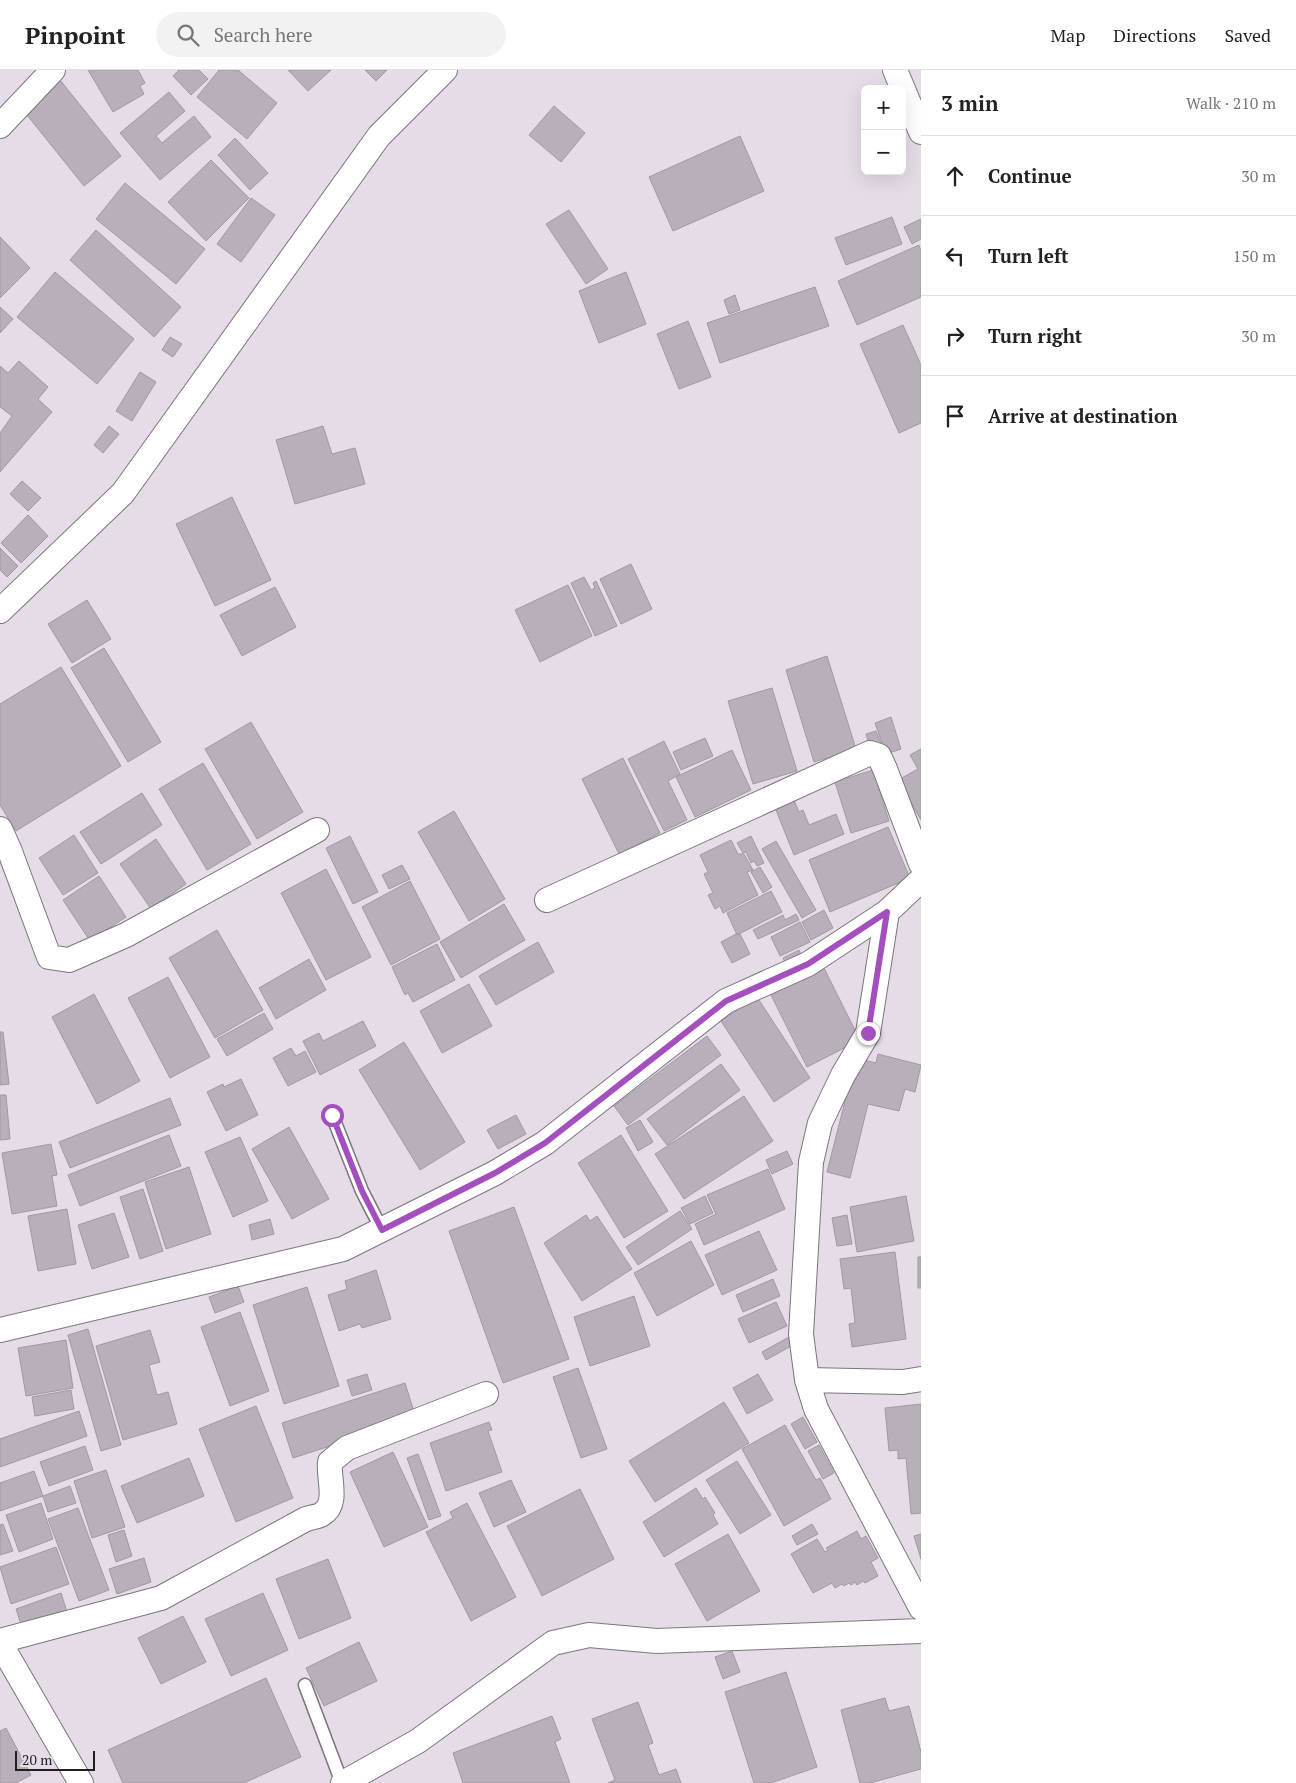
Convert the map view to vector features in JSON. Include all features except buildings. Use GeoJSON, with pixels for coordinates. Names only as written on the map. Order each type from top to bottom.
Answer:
{"type":"FeatureCollection","features":[{"type":"Feature","properties":{"kind":"street"},"geometry":{"type":"LineString","coordinates":[[0,126],[53,70]]}},
{"type":"Feature","properties":{"kind":"street"},"geometry":{"type":"LineString","coordinates":[[0,611],[123,493],[379,136],[445,70]]}},
{"type":"Feature","properties":{"kind":"street"},"geometry":{"type":"LineString","coordinates":[[895,70],[921,132]]}},
{"type":"Feature","properties":{"kind":"street"},"geometry":{"type":"LineString","coordinates":[[547,900],[870,753],[878,756],[885,769],[921,864]]}},
{"type":"Feature","properties":{"kind":"street"},"geometry":{"type":"LineString","coordinates":[[0,829],[49,957],[69,960],[126,935],[317,830]]}},
{"type":"Feature","properties":{"kind":"street"},"geometry":{"type":"LineString","coordinates":[[0,1330],[343,1249],[382,1230],[495,1173],[545,1143],[726,1001],[808,964],[887,912],[921,880]]}},
{"type":"Feature","properties":{"kind":"street"},"geometry":{"type":"LineString","coordinates":[[887,912],[868,1033],[843,1075],[820,1123],[811,1162],[801,1334],[807,1380],[816,1409],[921,1608]]}},
{"type":"Feature","properties":{"kind":"street"},"geometry":{"type":"LineString","coordinates":[[807,1380],[903,1382],[921,1379]]}},
{"type":"Feature","properties":{"kind":"street"},"geometry":{"type":"LineString","coordinates":[[81,1783],[0,1642],[161,1598],[306,1519],[322,1514],[330,1502],[333,1486],[329,1473],[330,1462],[347,1448],[486,1394]]}},
{"type":"Feature","properties":{"kind":"street"},"geometry":{"type":"LineString","coordinates":[[343,1783],[418,1741],[553,1643],[589,1636],[657,1641],[921,1631]]}},
{"type":"Feature","properties":{"kind":"lane"},"geometry":{"type":"LineString","coordinates":[[332,1115],[362,1191],[382,1230]]}},
{"type":"Feature","properties":{"kind":"lane"},"geometry":{"type":"LineString","coordinates":[[305,1685],[343,1783]]}},
{"type":"Feature","properties":{"kind":"route"},"geometry":{"type":"LineString","coordinates":[[332,1115],[362,1191],[382,1230],[495,1173],[545,1143],[726,1001],[808,964],[887,912],[868,1033]]}}]}
